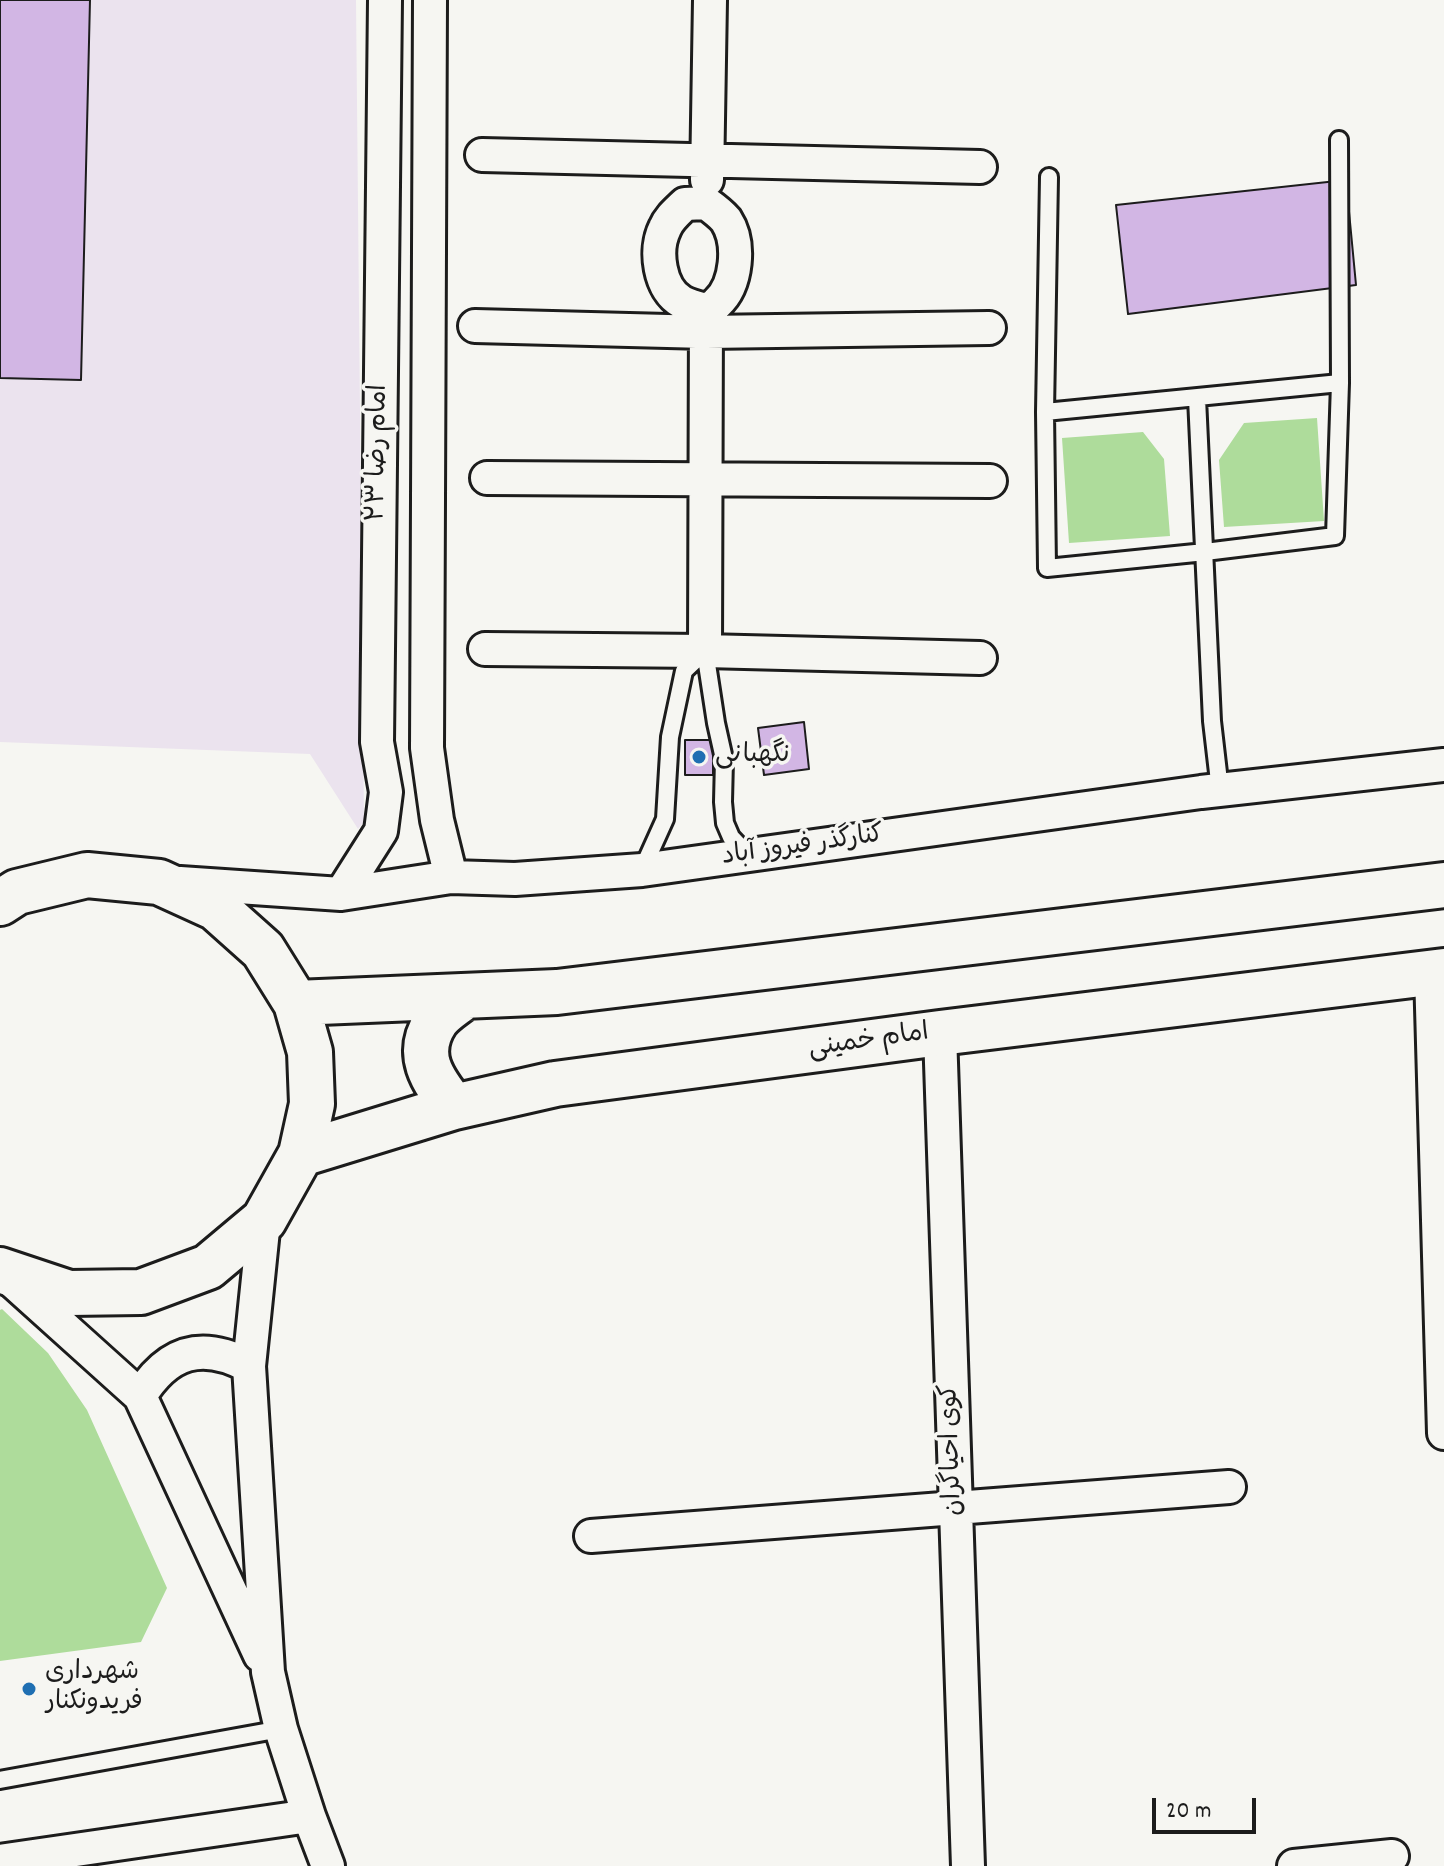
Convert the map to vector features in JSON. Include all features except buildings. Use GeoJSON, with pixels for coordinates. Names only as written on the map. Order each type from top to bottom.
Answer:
{"type":"FeatureCollection","features":[{"type":"Feature","properties":{"kind":"main road"},"geometry":{"type":"LineString","coordinates":[[0,903],[17,892],[87,875],[159,882],[216,908],[263,950],[296,1003],[310,1052],[312,1104],[301,1154],[264,1220],[208,1267],[141,1292],[69,1293],[0,1270]]}},
{"type":"Feature","properties":{"kind":"main road"},"geometry":{"type":"LineString","coordinates":[[296,1003],[557,992],[1444,885]]}},
{"type":"Feature","properties":{"kind":"main road","name":"امام خمینی"},"geometry":{"type":"LineString","coordinates":[[301,1154],[454,1107],[555,1084],[1437,972]]}},
{"type":"Feature","properties":{"kind":"main road"},"geometry":{"type":"LineString","coordinates":[[454,1107],[431,1074],[425,1043],[437,1019],[465,996]]}},
{"type":"Feature","properties":{"kind":"street","name":"امام رضا ۲۳"},"geometry":{"type":"LineString","coordinates":[[341,894],[381,831],[386,792],[377,742],[385,0]]}},
{"type":"Feature","properties":{"kind":"street","name":"امام رضا ۲۳"},"geometry":{"type":"LineString","coordinates":[[430,0],[427,748],[437,820],[451,877]]}},
{"type":"Feature","properties":{"kind":"street"},"geometry":{"type":"LineString","coordinates":[[706,203],[710,0]]}},
{"type":"Feature","properties":{"kind":"street"},"geometry":{"type":"LineString","coordinates":[[482,155],[980,167]]}},
{"type":"Feature","properties":{"kind":"street"},"geometry":{"type":"LineString","coordinates":[[705,651],[706,321],[728,285],[735,264],[734,240],[725,218],[706,203],[685,204],[664,228],[658,252],[667,285],[680,301],[706,321]]}},
{"type":"Feature","properties":{"kind":"street"},"geometry":{"type":"LineString","coordinates":[[475,326],[706,321],[989,328]]}},
{"type":"Feature","properties":{"kind":"street"},"geometry":{"type":"LineString","coordinates":[[487,478],[990,481]]}},
{"type":"Feature","properties":{"kind":"street"},"geometry":{"type":"LineString","coordinates":[[485,649],[980,658]]}},
{"type":"Feature","properties":{"kind":"street","name":"کنارگذر فیروز آباد"},"geometry":{"type":"LineString","coordinates":[[159,882],[341,894],[451,877],[515,879],[642,870],[1220,790],[1444,765]]}},
{"type":"Feature","properties":{"kind":"street"},"geometry":{"type":"LineString","coordinates":[[1437,972],[1444,1433]]}},
{"type":"Feature","properties":{"kind":"street","name":"کوی احیاگران"},"geometry":{"type":"LineString","coordinates":[[940,1033],[968,1866]]}},
{"type":"Feature","properties":{"kind":"street"},"geometry":{"type":"LineString","coordinates":[[264,1220],[249,1366],[268,1672],[281,1729],[328,1866]]}},
{"type":"Feature","properties":{"kind":"street"},"geometry":{"type":"LineString","coordinates":[[0,1270],[140,1396],[268,1672]]}},
{"type":"Feature","properties":{"kind":"street"},"geometry":{"type":"LineString","coordinates":[[140,1396],[151,1377],[167,1363],[187,1355],[209,1352],[230,1356],[249,1366]]}},
{"type":"Feature","properties":{"kind":"street"},"geometry":{"type":"LineString","coordinates":[[591,1536],[1229,1487]]}},
{"type":"Feature","properties":{"kind":"street"},"geometry":{"type":"LineString","coordinates":[[0,1861],[309,1816]]}},
{"type":"Feature","properties":{"kind":"street"},"geometry":{"type":"LineString","coordinates":[[1294,1866],[1392,1856]]}},
{"type":"Feature","properties":{"kind":"lane"},"geometry":{"type":"LineString","coordinates":[[1049,177],[1045,412],[1047,568],[1335,536],[1340,383],[1339,140]]}},
{"type":"Feature","properties":{"kind":"lane"},"geometry":{"type":"LineString","coordinates":[[1045,412],[1340,383]]}},
{"type":"Feature","properties":{"kind":"lane"},"geometry":{"type":"LineString","coordinates":[[1197,398],[1212,721],[1220,790]]}},
{"type":"Feature","properties":{"kind":"lane"},"geometry":{"type":"LineString","coordinates":[[705,651],[724,759],[725,823],[731,837],[748,856]]}},
{"type":"Feature","properties":{"kind":"lane"},"geometry":{"type":"LineString","coordinates":[[642,870],[665,819],[670,737],[684,671],[705,651]]}},
{"type":"Feature","properties":{"kind":"lane"},"geometry":{"type":"LineString","coordinates":[[0,1780],[281,1729]]}},
{"type":"Feature","properties":{"kind":"shaded area"},"geometry":{"type":"Polygon","coordinates":[[[0,0],[356,0],[364,822],[358,829],[310,754],[0,742],[0,0]]]}},
{"type":"Feature","properties":{"kind":"green space"},"geometry":{"type":"Polygon","coordinates":[[[1317,418],[1324,521],[1224,527],[1219,460],[1244,423],[1317,418]]]}},
{"type":"Feature","properties":{"kind":"green space"},"geometry":{"type":"Polygon","coordinates":[[[1143,432],[1164,459],[1170,536],[1069,543],[1062,438],[1143,432]]]}},
{"type":"Feature","properties":{"kind":"green space"},"geometry":{"type":"Polygon","coordinates":[[[2,1309],[48,1353],[87,1410],[167,1588],[141,1642],[0,1661],[2,1309]]]}},
{"type":"Feature","properties":{"kind":"place","name":"نگهبانی"},"geometry":{"type":"Point","coordinates":[699,757]}},
{"type":"Feature","properties":{"kind":"place","name":"شهرداری فریدونکنار"},"geometry":{"type":"Point","coordinates":[29,1689]}}]}
